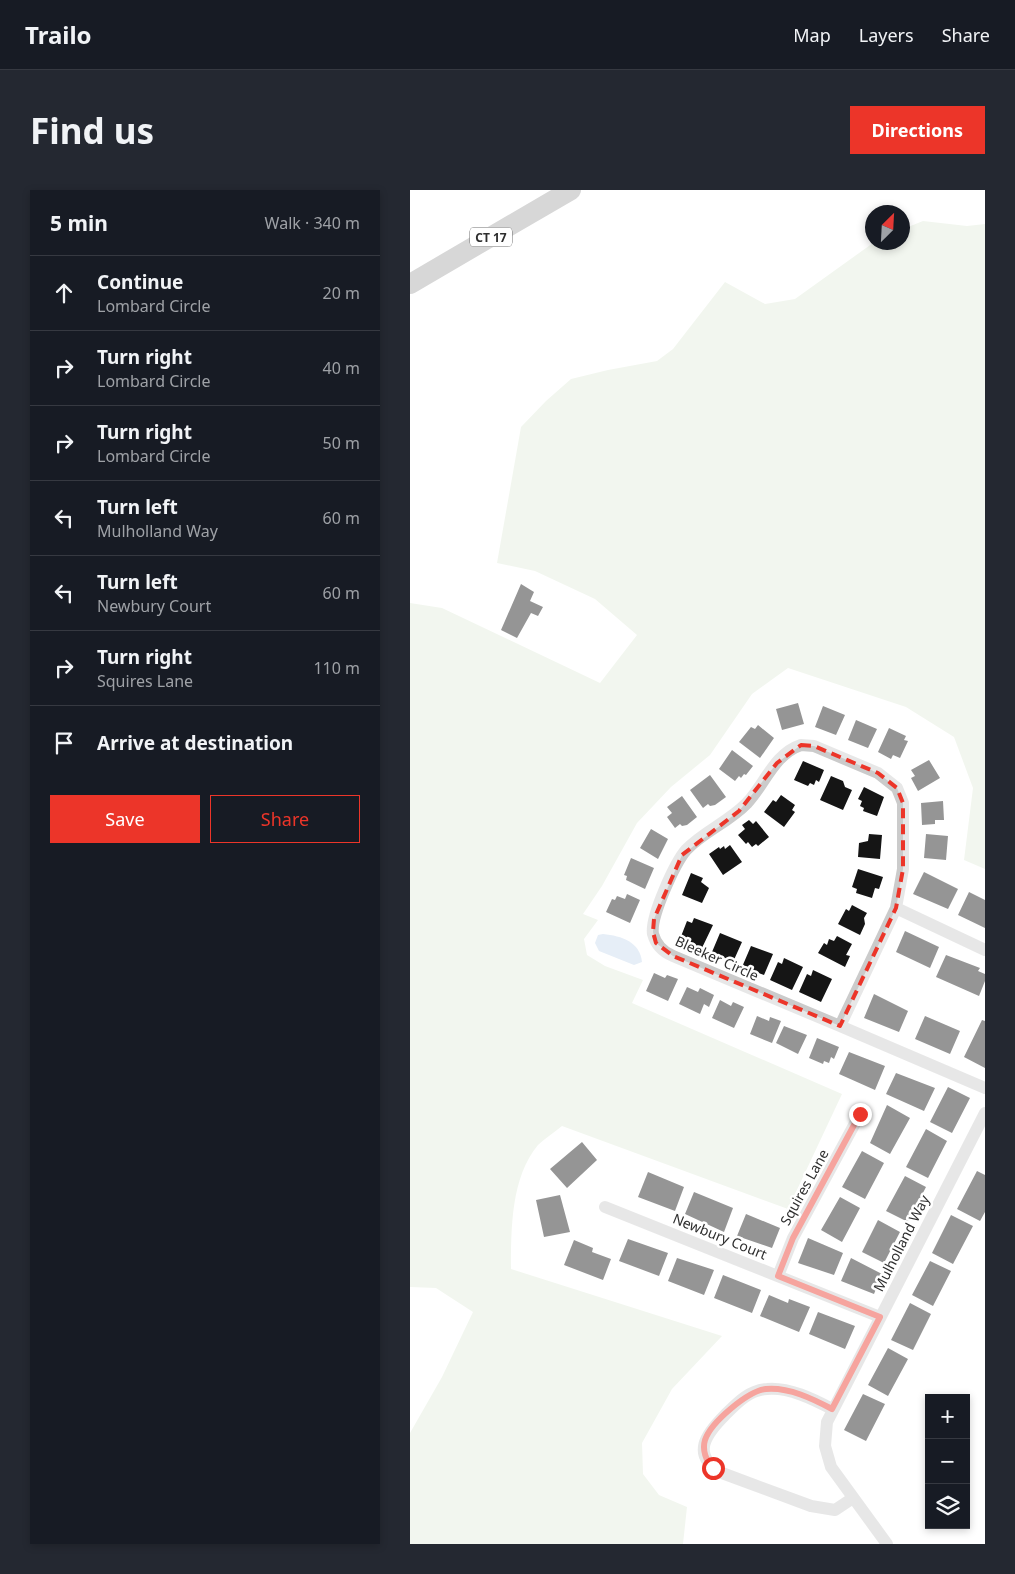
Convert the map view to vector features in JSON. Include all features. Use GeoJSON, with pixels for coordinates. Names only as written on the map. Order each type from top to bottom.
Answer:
{"type":"FeatureCollection","features":[{"type":"Feature","properties":{"kind":"main road","name":"CT 17"},"geometry":{"type":"LineString","coordinates":[[410,284],[571,190]]}},
{"type":"Feature","properties":{"kind":"street","name":"Bleeker Circle"},"geometry":{"type":"LineString","coordinates":[[840,1026],[896,908],[903,869],[904,819],[901,794],[891,782],[878,773],[814,746],[801,746],[785,754],[747,803],[687,848],[677,864],[653,925],[654,937],[661,949],[672,956],[985,1088]]}},
{"type":"Feature","properties":{"kind":"street"},"geometry":{"type":"LineString","coordinates":[[896,908],[985,950]]}},
{"type":"Feature","properties":{"kind":"street","name":"Mulholland Way"},"geometry":{"type":"LineString","coordinates":[[887,1544],[840,1481],[827,1457],[825,1434],[832,1409],[985,1113]]}},
{"type":"Feature","properties":{"kind":"street","name":"Squires Lane"},"geometry":{"type":"LineString","coordinates":[[778,1276],[793,1238],[860,1114]]}},
{"type":"Feature","properties":{"kind":"street","name":"Newbury Court"},"geometry":{"type":"LineString","coordinates":[[605,1207],[880,1317]]}},
{"type":"Feature","properties":{"kind":"street"},"geometry":{"type":"LineString","coordinates":[[832,1409],[780,1389],[756,1390],[734,1406],[708,1433],[704,1451],[709,1464],[722,1473],[811,1506],[835,1510],[853,1498]]}},
{"type":"Feature","properties":{"kind":"highlighted area"},"geometry":{"type":"Polygon","coordinates":[[[801,745],[814,746],[878,773],[897,788],[903,803],[903,869],[896,908],[840,1026],[673,956],[656,943],[653,932],[654,919],[682,855],[739,811],[777,763],[801,745]]]}},
{"type":"Feature","properties":{"kind":"green space"},"geometry":{"type":"Polygon","coordinates":[[[923,221],[967,226],[985,224],[985,869],[964,860],[973,788],[954,737],[906,707],[788,668],[752,694],[710,755],[671,787],[637,823],[602,886],[583,914],[598,920],[584,939],[587,955],[605,966],[643,980],[632,1003],[842,1094],[788,1209],[562,1126],[538,1145],[522,1172],[512,1221],[511,1269],[722,1336],[672,1389],[642,1443],[643,1474],[659,1495],[687,1507],[683,1544],[410,1544],[410,1433],[442,1377],[473,1312],[436,1288],[410,1287],[410,603],[442,608],[600,683],[637,635],[595,599],[535,571],[497,563],[521,427],[571,379],[657,361],[673,349],[725,282],[765,304],[795,299],[865,249],[910,250],[910,226],[923,221]]]}},
{"type":"Feature","properties":{"kind":"water"},"geometry":{"type":"Polygon","coordinates":[[[598,935],[617,936],[629,941],[638,949],[642,962],[634,965],[599,951],[595,943],[598,935]]]}},
{"type":"Feature","properties":{"kind":"building"},"geometry":{"type":"Polygon","coordinates":[[[521,584],[534,592],[530,601],[543,607],[538,616],[531,613],[517,638],[501,630],[521,584]]]}},
{"type":"Feature","properties":{"kind":"building"},"geometry":{"type":"Polygon","coordinates":[[[798,703],[804,724],[782,730],[776,709],[798,703]]]}},
{"type":"Feature","properties":{"kind":"building"},"geometry":{"type":"Polygon","coordinates":[[[823,706],[845,715],[836,735],[815,727],[823,706]]]}},
{"type":"Feature","properties":{"kind":"building"},"geometry":{"type":"Polygon","coordinates":[[[856,720],[877,729],[868,748],[848,740],[856,720]]]}},
{"type":"Feature","properties":{"kind":"building"},"geometry":{"type":"Polygon","coordinates":[[[758,725],[774,738],[760,758],[739,742],[751,727],[755,729],[758,725]]]}},
{"type":"Feature","properties":{"kind":"building"},"geometry":{"type":"Polygon","coordinates":[[[889,728],[906,736],[904,740],[908,741],[900,758],[893,755],[891,759],[878,752],[889,728]]]}},
{"type":"Feature","properties":{"kind":"building"},"geometry":{"type":"Polygon","coordinates":[[[732,750],[753,766],[746,775],[744,774],[741,778],[739,776],[735,781],[719,769],[732,750]]]}},
{"type":"Feature","properties":{"kind":"building"},"geometry":{"type":"Polygon","coordinates":[[[929,760],[940,778],[918,791],[911,778],[915,776],[911,770],[929,760]]]}},
{"type":"Feature","properties":{"kind":"building"},"geometry":{"type":"Polygon","coordinates":[[[803,761],[824,770],[819,782],[816,780],[814,785],[810,783],[808,786],[794,780],[803,761]]]}},
{"type":"Feature","properties":{"kind":"building"},"geometry":{"type":"Polygon","coordinates":[[[710,775],[726,797],[715,805],[710,806],[708,804],[703,808],[690,790],[710,775]]]}},
{"type":"Feature","properties":{"kind":"building"},"geometry":{"type":"Polygon","coordinates":[[[831,776],[843,781],[845,787],[852,790],[843,810],[820,800],[831,776]]]}},
{"type":"Feature","properties":{"kind":"building"},"geometry":{"type":"Polygon","coordinates":[[[864,787],[884,797],[877,816],[863,811],[864,808],[860,806],[862,801],[858,799],[864,787]]]}},
{"type":"Feature","properties":{"kind":"building"},"geometry":{"type":"Polygon","coordinates":[[[781,795],[795,805],[792,810],[795,812],[784,827],[764,812],[773,800],[776,802],[781,795]]]}},
{"type":"Feature","properties":{"kind":"building"},"geometry":{"type":"Polygon","coordinates":[[[682,796],[697,817],[687,825],[682,826],[680,824],[675,828],[667,817],[672,813],[667,807],[682,796]]]}},
{"type":"Feature","properties":{"kind":"building"},"geometry":{"type":"Polygon","coordinates":[[[943,801],[944,820],[935,820],[935,824],[922,825],[921,803],[943,801]]]}},
{"type":"Feature","properties":{"kind":"building"},"geometry":{"type":"Polygon","coordinates":[[[749,820],[753,824],[756,821],[769,837],[758,846],[756,844],[752,847],[748,842],[746,844],[738,835],[745,829],[742,825],[749,820]]]}},
{"type":"Feature","properties":{"kind":"building"},"geometry":{"type":"Polygon","coordinates":[[[651,829],[668,839],[658,859],[640,848],[651,829]]]}},
{"type":"Feature","properties":{"kind":"building"},"geometry":{"type":"Polygon","coordinates":[[[869,834],[882,835],[880,859],[858,857],[859,843],[868,841],[869,834]]]}},
{"type":"Feature","properties":{"kind":"building"},"geometry":{"type":"Polygon","coordinates":[[[926,834],[948,836],[946,860],[924,858],[926,834]]]}},
{"type":"Feature","properties":{"kind":"building"},"geometry":{"type":"Polygon","coordinates":[[[730,845],[742,862],[723,875],[709,854],[719,847],[720,849],[724,846],[725,849],[730,845]]]}},
{"type":"Feature","properties":{"kind":"building"},"geometry":{"type":"Polygon","coordinates":[[[631,858],[654,868],[645,889],[626,880],[627,876],[624,875],[631,858]]]}},
{"type":"Feature","properties":{"kind":"building"},"geometry":{"type":"Polygon","coordinates":[[[858,869],[883,877],[879,889],[875,888],[872,898],[856,893],[857,889],[852,887],[858,869]]]}},
{"type":"Feature","properties":{"kind":"building"},"geometry":{"type":"Polygon","coordinates":[[[924,872],[958,889],[948,909],[913,894],[924,872]]]}},
{"type":"Feature","properties":{"kind":"building"},"geometry":{"type":"Polygon","coordinates":[[[691,873],[703,878],[701,882],[709,888],[702,903],[682,895],[691,873]]]}},
{"type":"Feature","properties":{"kind":"building"},"geometry":{"type":"Polygon","coordinates":[[[969,892],[985,900],[985,928],[958,915],[969,892]]]}},
{"type":"Feature","properties":{"kind":"building"},"geometry":{"type":"Polygon","coordinates":[[[627,894],[640,900],[630,923],[606,912],[612,899],[615,900],[617,896],[625,899],[627,894]]]}},
{"type":"Feature","properties":{"kind":"building"},"geometry":{"type":"Polygon","coordinates":[[[852,905],[867,913],[860,935],[838,924],[846,909],[849,911],[852,905]]]}},
{"type":"Feature","properties":{"kind":"building"},"geometry":{"type":"Polygon","coordinates":[[[694,918],[713,925],[701,950],[680,939],[687,921],[692,923],[694,918]]]}},
{"type":"Feature","properties":{"kind":"building"},"geometry":{"type":"Polygon","coordinates":[[[905,931],[939,947],[930,968],[896,952],[905,931]]]}},
{"type":"Feature","properties":{"kind":"building"},"geometry":{"type":"Polygon","coordinates":[[[720,933],[742,942],[733,962],[712,952],[720,933]]]}},
{"type":"Feature","properties":{"kind":"building"},"geometry":{"type":"Polygon","coordinates":[[[837,936],[852,944],[846,955],[850,956],[845,967],[818,953],[824,943],[827,945],[829,939],[834,941],[837,936]]]}},
{"type":"Feature","properties":{"kind":"building"},"geometry":{"type":"Polygon","coordinates":[[[751,946],[773,954],[764,975],[742,967],[751,946]]]}},
{"type":"Feature","properties":{"kind":"building"},"geometry":{"type":"Polygon","coordinates":[[[946,955],[980,968],[978,971],[985,974],[985,981],[979,996],[936,977],[946,955]]]}},
{"type":"Feature","properties":{"kind":"building"},"geometry":{"type":"Polygon","coordinates":[[[784,958],[803,967],[792,990],[770,980],[778,962],[782,964],[784,958]]]}},
{"type":"Feature","properties":{"kind":"building"},"geometry":{"type":"Polygon","coordinates":[[[813,970],[832,979],[821,1002],[799,992],[807,974],[811,976],[813,970]]]}},
{"type":"Feature","properties":{"kind":"building"},"geometry":{"type":"Polygon","coordinates":[[[654,973],[665,978],[667,975],[678,979],[668,1001],[646,991],[654,973]]]}},
{"type":"Feature","properties":{"kind":"building"},"geometry":{"type":"Polygon","coordinates":[[[687,987],[698,992],[700,988],[714,995],[709,1007],[704,1004],[700,1014],[679,1004],[687,987]]]}},
{"type":"Feature","properties":{"kind":"building"},"geometry":{"type":"Polygon","coordinates":[[[874,994],[908,1011],[899,1032],[864,1018],[874,994]]]}},
{"type":"Feature","properties":{"kind":"building"},"geometry":{"type":"Polygon","coordinates":[[[720,1000],[731,1006],[733,1002],[744,1007],[734,1028],[712,1018],[720,1000]]]}},
{"type":"Feature","properties":{"kind":"building"},"geometry":{"type":"Polygon","coordinates":[[[757,1016],[769,1021],[770,1017],[781,1021],[772,1043],[750,1034],[757,1016]]]}},
{"type":"Feature","properties":{"kind":"building"},"geometry":{"type":"Polygon","coordinates":[[[925,1016],[960,1031],[950,1054],[915,1039],[925,1016]]]}},
{"type":"Feature","properties":{"kind":"building"},"geometry":{"type":"Polygon","coordinates":[[[982,1020],[985,1021],[985,1068],[964,1057],[982,1020]]]}},
{"type":"Feature","properties":{"kind":"building"},"geometry":{"type":"Polygon","coordinates":[[[784,1026],[807,1035],[798,1054],[776,1043],[784,1026]]]}},
{"type":"Feature","properties":{"kind":"building"},"geometry":{"type":"Polygon","coordinates":[[[817,1038],[839,1047],[834,1059],[831,1057],[829,1063],[824,1061],[823,1064],[809,1058],[817,1038]]]}},
{"type":"Feature","properties":{"kind":"building"},"geometry":{"type":"Polygon","coordinates":[[[849,1052],[885,1066],[875,1090],[839,1074],[849,1052]]]}},
{"type":"Feature","properties":{"kind":"building"},"geometry":{"type":"Polygon","coordinates":[[[896,1073],[935,1088],[924,1111],[886,1094],[896,1073]]]}},
{"type":"Feature","properties":{"kind":"building"},"geometry":{"type":"Polygon","coordinates":[[[948,1087],[970,1098],[952,1133],[930,1122],[948,1087]]]}},
{"type":"Feature","properties":{"kind":"building"},"geometry":{"type":"Polygon","coordinates":[[[887,1105],[910,1118],[890,1154],[870,1143],[887,1105]]]}},
{"type":"Feature","properties":{"kind":"building"},"geometry":{"type":"Polygon","coordinates":[[[926,1129],[947,1141],[928,1178],[906,1167],[926,1129]]]}},
{"type":"Feature","properties":{"kind":"building"},"geometry":{"type":"Polygon","coordinates":[[[582,1142],[597,1160],[567,1188],[550,1169],[582,1142]]]}},
{"type":"Feature","properties":{"kind":"building"},"geometry":{"type":"Polygon","coordinates":[[[862,1151],[884,1163],[865,1199],[842,1187],[862,1151]]]}},
{"type":"Feature","properties":{"kind":"building"},"geometry":{"type":"Polygon","coordinates":[[[977,1171],[985,1175],[985,1212],[980,1221],[957,1209],[977,1171]]]}},
{"type":"Feature","properties":{"kind":"building"},"geometry":{"type":"Polygon","coordinates":[[[648,1172],[684,1187],[675,1211],[638,1197],[648,1172]]]}},
{"type":"Feature","properties":{"kind":"building"},"geometry":{"type":"Polygon","coordinates":[[[905,1176],[926,1187],[908,1222],[886,1211],[905,1176]]]}},
{"type":"Feature","properties":{"kind":"building"},"geometry":{"type":"Polygon","coordinates":[[[694,1192],[733,1208],[724,1232],[685,1214],[694,1192]]]}},
{"type":"Feature","properties":{"kind":"building"},"geometry":{"type":"Polygon","coordinates":[[[560,1195],[570,1232],[544,1237],[536,1200],[560,1195]]]}},
{"type":"Feature","properties":{"kind":"building"},"geometry":{"type":"Polygon","coordinates":[[[840,1197],[860,1208],[842,1242],[821,1230],[840,1197]]]}},
{"type":"Feature","properties":{"kind":"building"},"geometry":{"type":"Polygon","coordinates":[[[746,1214],[780,1228],[772,1248],[737,1236],[746,1214]]]}},
{"type":"Feature","properties":{"kind":"building"},"geometry":{"type":"Polygon","coordinates":[[[951,1215],[973,1226],[953,1264],[932,1253],[951,1215]]]}},
{"type":"Feature","properties":{"kind":"building"},"geometry":{"type":"Polygon","coordinates":[[[878,1220],[900,1232],[884,1263],[862,1252],[878,1220]]]}},
{"type":"Feature","properties":{"kind":"building"},"geometry":{"type":"Polygon","coordinates":[[[808,1238],[843,1253],[834,1275],[798,1263],[808,1238]]]}},
{"type":"Feature","properties":{"kind":"building"},"geometry":{"type":"Polygon","coordinates":[[[628,1239],[668,1253],[659,1276],[619,1261],[628,1239]]]}},
{"type":"Feature","properties":{"kind":"building"},"geometry":{"type":"Polygon","coordinates":[[[574,1240],[593,1248],[592,1252],[611,1259],[603,1280],[564,1265],[574,1240]]]}},
{"type":"Feature","properties":{"kind":"building"},"geometry":{"type":"Polygon","coordinates":[[[677,1258],[714,1270],[704,1295],[668,1281],[677,1258]]]}},
{"type":"Feature","properties":{"kind":"building"},"geometry":{"type":"Polygon","coordinates":[[[851,1258],[882,1274],[874,1294],[841,1281],[851,1258]]]}},
{"type":"Feature","properties":{"kind":"building"},"geometry":{"type":"Polygon","coordinates":[[[930,1261],[951,1271],[933,1306],[912,1295],[930,1261]]]}},
{"type":"Feature","properties":{"kind":"building"},"geometry":{"type":"Polygon","coordinates":[[[723,1275],[761,1290],[752,1313],[714,1298],[723,1275]]]}},
{"type":"Feature","properties":{"kind":"building"},"geometry":{"type":"Polygon","coordinates":[[[769,1295],[788,1303],[789,1299],[810,1307],[799,1332],[760,1316],[769,1295]]]}},
{"type":"Feature","properties":{"kind":"building"},"geometry":{"type":"Polygon","coordinates":[[[910,1303],[931,1314],[913,1350],[891,1340],[910,1303]]]}},
{"type":"Feature","properties":{"kind":"building"},"geometry":{"type":"Polygon","coordinates":[[[818,1312],[855,1326],[845,1349],[809,1334],[818,1312]]]}},
{"type":"Feature","properties":{"kind":"building"},"geometry":{"type":"Polygon","coordinates":[[[888,1348],[908,1359],[888,1396],[868,1385],[888,1348]]]}},
{"type":"Feature","properties":{"kind":"building"},"geometry":{"type":"Polygon","coordinates":[[[863,1394],[885,1404],[866,1441],[844,1430],[863,1394]]]}},
{"type":"Feature","properties":{"kind":"route"},"geometry":{"type":"LineString","coordinates":[[713,1468],[709,1464],[704,1451],[705,1439],[708,1433],[734,1406],[756,1390],[780,1389],[832,1409],[880,1317],[778,1276],[793,1238],[860,1114]]}}]}
